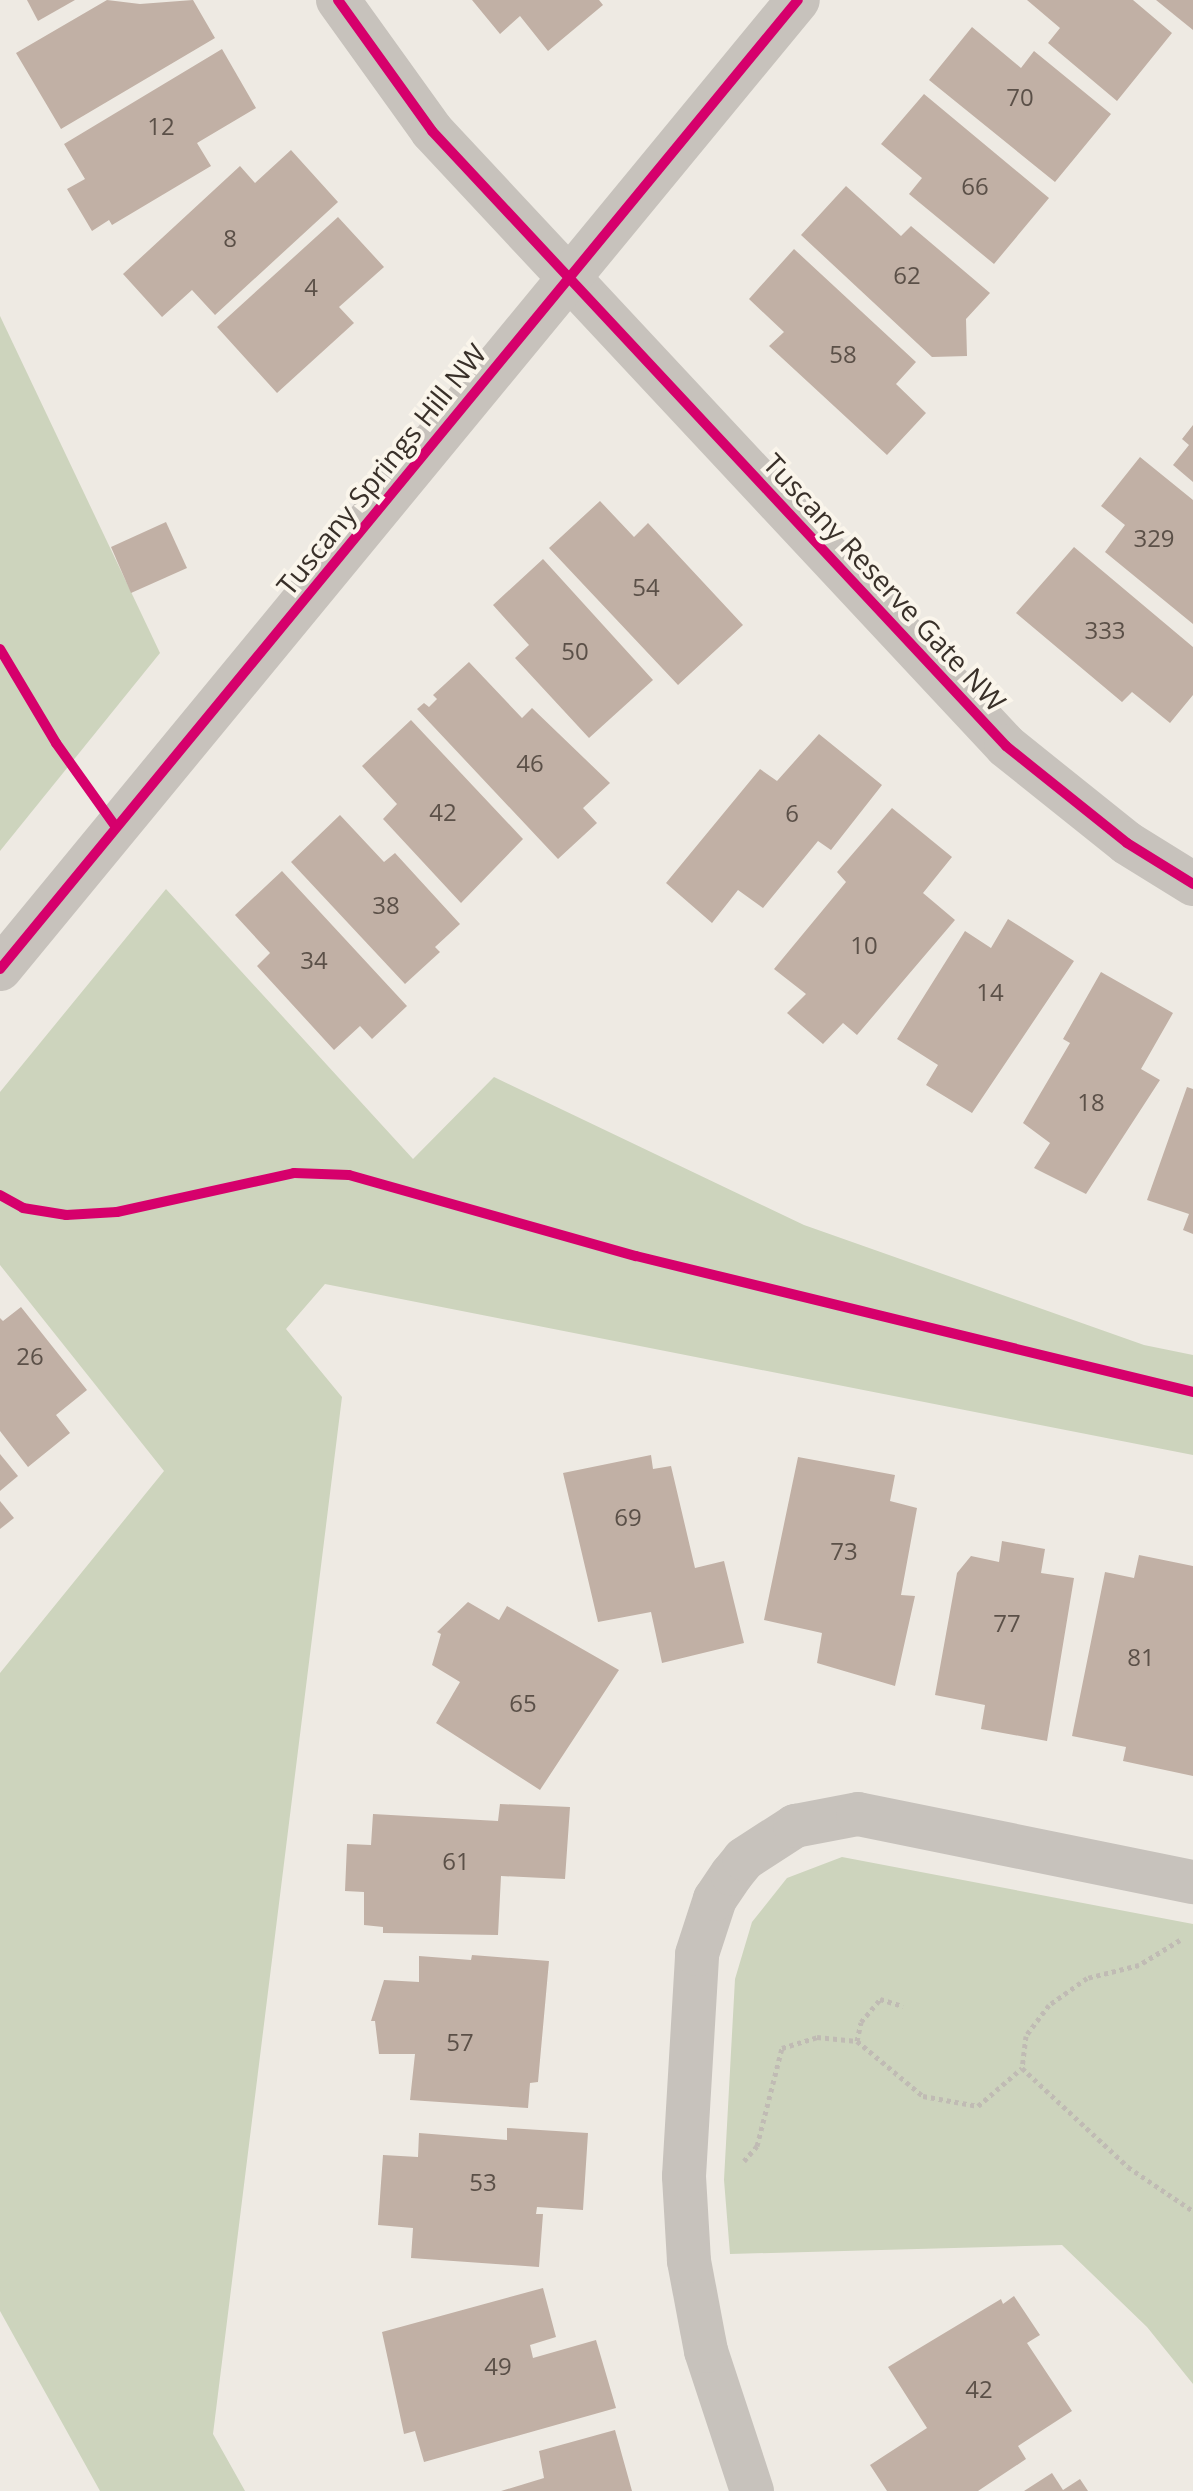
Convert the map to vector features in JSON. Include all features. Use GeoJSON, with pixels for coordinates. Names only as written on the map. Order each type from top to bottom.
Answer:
{"type":"FeatureCollection","features":[{"type":"Feature","properties":{"kind":"street","name":"Tuscany Reserve Gate NW"},"geometry":{"type":"LineString","coordinates":[[338,0],[432,131],[1006,746],[1127,843],[1193,884]]}},
{"type":"Feature","properties":{"kind":"street","name":"Tuscany Springs Hill NW"},"geometry":{"type":"LineString","coordinates":[[0,969],[798,0]]}},
{"type":"Feature","properties":{"kind":"street"},"geometry":{"type":"LineString","coordinates":[[752,2491],[706,2351],[689,2261],[684,2176],[697,1954],[704,1923],[732,1874],[773,1838],[795,1826],[858,1814],[1193,1882]]}},
{"type":"Feature","properties":{"kind":"path"},"geometry":{"type":"LineString","coordinates":[[684,2176],[742,2163],[757,2146],[782,2048],[817,2037],[857,2041],[923,2096],[978,2106],[1022,2068],[1026,2036],[1049,2005],[1087,1978],[1139,1965],[1186,1936]]}},
{"type":"Feature","properties":{"kind":"path"},"geometry":{"type":"LineString","coordinates":[[857,2041],[861,2022],[880,1999],[903,2006]]}},
{"type":"Feature","properties":{"kind":"path"},"geometry":{"type":"LineString","coordinates":[[1022,2068],[1128,2167],[1193,2211]]}},
{"type":"Feature","properties":{"kind":"green space"},"geometry":{"type":"Polygon","coordinates":[[[0,316],[160,653],[0,851],[0,316]]]}},
{"type":"Feature","properties":{"kind":"green space"},"geometry":{"type":"Polygon","coordinates":[[[166,889],[413,1159],[494,1077],[804,1225],[1144,1345],[1193,1355],[1193,1455],[325,1284],[286,1329],[342,1397],[213,2434],[245,2491],[100,2491],[0,2311],[0,1673],[164,1471],[0,1265],[0,1092],[166,889]]]}},
{"type":"Feature","properties":{"kind":"green space"},"geometry":{"type":"Polygon","coordinates":[[[842,1857],[1193,1924],[1193,2384],[1147,2327],[1062,2245],[730,2254],[724,2180],[735,1979],[752,1922],[787,1878],[842,1857]]]}},
{"type":"Feature","properties":{"kind":"building"},"geometry":{"type":"Polygon","coordinates":[[[27,0],[75,0],[38,21],[27,0]]]}},
{"type":"Feature","properties":{"kind":"building"},"geometry":{"type":"Polygon","coordinates":[[[107,0],[140,4],[193,0],[215,38],[61,129],[16,53],[107,0]]]}},
{"type":"Feature","properties":{"kind":"building"},"geometry":{"type":"Polygon","coordinates":[[[472,0],[599,0],[603,5],[548,51],[520,16],[500,34],[472,0]]]}},
{"type":"Feature","properties":{"kind":"building"},"geometry":{"type":"Polygon","coordinates":[[[1027,0],[1133,0],[1172,33],[1117,101],[1048,43],[1060,28],[1027,0]]]}},
{"type":"Feature","properties":{"kind":"building"},"geometry":{"type":"Polygon","coordinates":[[[1156,0],[1193,0],[1193,30],[1156,0]]]}},
{"type":"Feature","properties":{"kind":"building"},"geometry":{"type":"Polygon","coordinates":[[[972,27],[1021,68],[1034,51],[1111,114],[1055,182],[929,80],[972,27]]]}},
{"type":"Feature","properties":{"kind":"building"},"geometry":{"type":"Polygon","coordinates":[[[222,49],[256,108],[197,143],[211,166],[112,225],[109,220],[92,231],[67,189],[85,179],[64,144],[222,49]]]}},
{"type":"Feature","properties":{"kind":"building"},"geometry":{"type":"Polygon","coordinates":[[[924,94],[1049,198],[994,264],[909,194],[922,178],[881,144],[924,94]]]}},
{"type":"Feature","properties":{"kind":"building"},"geometry":{"type":"Polygon","coordinates":[[[291,150],[338,202],[215,315],[192,290],[162,317],[123,274],[240,166],[255,183],[291,150]]]}},
{"type":"Feature","properties":{"kind":"building"},"geometry":{"type":"Polygon","coordinates":[[[846,186],[901,236],[911,226],[990,293],[966,319],[967,356],[932,357],[801,235],[846,186]]]}},
{"type":"Feature","properties":{"kind":"building"},"geometry":{"type":"Polygon","coordinates":[[[338,217],[384,267],[339,307],[354,323],[277,393],[217,327],[338,217]]]}},
{"type":"Feature","properties":{"kind":"building"},"geometry":{"type":"Polygon","coordinates":[[[794,249],[916,362],[896,384],[926,413],[887,455],[769,346],[784,332],[749,299],[794,249]]]}},
{"type":"Feature","properties":{"kind":"building"},"geometry":{"type":"Polygon","coordinates":[[[1193,425],[1193,482],[1173,465],[1189,445],[1182,439],[1193,425]]]}},
{"type":"Feature","properties":{"kind":"building"},"geometry":{"type":"Polygon","coordinates":[[[1140,457],[1193,500],[1193,624],[1105,552],[1125,525],[1101,506],[1140,457]]]}},
{"type":"Feature","properties":{"kind":"building"},"geometry":{"type":"Polygon","coordinates":[[[600,501],[634,537],[648,523],[743,625],[678,685],[549,548],[600,501]]]}},
{"type":"Feature","properties":{"kind":"building"},"geometry":{"type":"Polygon","coordinates":[[[166,522],[187,568],[131,593],[111,547],[166,522]]]}},
{"type":"Feature","properties":{"kind":"building"},"geometry":{"type":"Polygon","coordinates":[[[1074,547],[1193,647],[1193,695],[1170,723],[1132,692],[1122,702],[1016,613],[1074,547]]]}},
{"type":"Feature","properties":{"kind":"building"},"geometry":{"type":"Polygon","coordinates":[[[543,559],[653,680],[589,738],[515,658],[529,645],[493,605],[543,559]]]}},
{"type":"Feature","properties":{"kind":"building"},"geometry":{"type":"Polygon","coordinates":[[[469,662],[522,718],[532,708],[610,783],[583,808],[597,823],[558,859],[417,709],[424,703],[429,707],[437,699],[433,695],[469,662]]]}},
{"type":"Feature","properties":{"kind":"building"},"geometry":{"type":"Polygon","coordinates":[[[411,720],[523,839],[461,903],[383,819],[397,804],[362,766],[411,720]]]}},
{"type":"Feature","properties":{"kind":"building"},"geometry":{"type":"Polygon","coordinates":[[[819,734],[882,785],[831,850],[818,841],[763,908],[738,890],[712,923],[666,883],[760,769],[777,781],[819,734]]]}},
{"type":"Feature","properties":{"kind":"building"},"geometry":{"type":"Polygon","coordinates":[[[892,808],[952,857],[923,893],[955,920],[857,1035],[843,1023],[823,1044],[787,1013],[806,994],[774,969],[846,882],[837,872],[892,808]]]}},
{"type":"Feature","properties":{"kind":"building"},"geometry":{"type":"Polygon","coordinates":[[[340,815],[384,862],[395,853],[460,924],[435,947],[440,952],[405,984],[291,862],[340,815]]]}},
{"type":"Feature","properties":{"kind":"building"},"geometry":{"type":"Polygon","coordinates":[[[282,871],[407,1006],[372,1039],[360,1026],[334,1050],[257,966],[270,953],[235,915],[282,871]]]}},
{"type":"Feature","properties":{"kind":"building"},"geometry":{"type":"Polygon","coordinates":[[[1008,919],[1074,961],[972,1113],[926,1085],[938,1065],[897,1039],[965,931],[991,948],[1008,919]]]}},
{"type":"Feature","properties":{"kind":"building"},"geometry":{"type":"Polygon","coordinates":[[[1101,972],[1173,1013],[1141,1069],[1160,1080],[1086,1194],[1034,1168],[1050,1143],[1023,1123],[1070,1043],[1063,1039],[1101,972]]]}},
{"type":"Feature","properties":{"kind":"building"},"geometry":{"type":"Polygon","coordinates":[[[1187,1087],[1193,1089],[1193,1234],[1183,1230],[1189,1214],[1147,1200],[1187,1087]]]}},
{"type":"Feature","properties":{"kind":"building"},"geometry":{"type":"Polygon","coordinates":[[[21,1307],[87,1390],[56,1415],[70,1433],[28,1467],[0,1431],[0,1318],[3,1321],[21,1307]]]}},
{"type":"Feature","properties":{"kind":"building"},"geometry":{"type":"Polygon","coordinates":[[[0,1454],[18,1476],[0,1491],[0,1454]]]}},
{"type":"Feature","properties":{"kind":"building"},"geometry":{"type":"Polygon","coordinates":[[[651,1455],[653,1469],[671,1466],[695,1568],[724,1561],[744,1643],[662,1663],[651,1612],[598,1622],[563,1473],[651,1455]]]}},
{"type":"Feature","properties":{"kind":"building"},"geometry":{"type":"Polygon","coordinates":[[[798,1457],[895,1475],[890,1501],[917,1508],[901,1595],[915,1596],[895,1686],[817,1663],[822,1633],[764,1620],[798,1457]]]}},
{"type":"Feature","properties":{"kind":"building"},"geometry":{"type":"Polygon","coordinates":[[[0,1501],[14,1518],[0,1529],[0,1501]]]}},
{"type":"Feature","properties":{"kind":"building"},"geometry":{"type":"Polygon","coordinates":[[[1002,1541],[1045,1549],[1041,1573],[1074,1578],[1047,1741],[981,1729],[985,1705],[935,1695],[957,1573],[971,1556],[999,1562],[1002,1541]]]}},
{"type":"Feature","properties":{"kind":"building"},"geometry":{"type":"Polygon","coordinates":[[[1139,1555],[1193,1566],[1193,1776],[1123,1761],[1126,1747],[1072,1736],[1105,1572],[1134,1578],[1139,1555]]]}},
{"type":"Feature","properties":{"kind":"building"},"geometry":{"type":"Polygon","coordinates":[[[468,1602],[499,1620],[507,1606],[619,1670],[540,1790],[436,1723],[460,1682],[432,1665],[441,1634],[437,1632],[468,1602]]]}},
{"type":"Feature","properties":{"kind":"building"},"geometry":{"type":"Polygon","coordinates":[[[500,1804],[570,1807],[565,1879],[501,1876],[498,1935],[383,1933],[383,1927],[364,1925],[364,1892],[345,1891],[347,1844],[371,1845],[373,1814],[498,1821],[500,1804]]]}},
{"type":"Feature","properties":{"kind":"building"},"geometry":{"type":"Polygon","coordinates":[[[472,1955],[549,1961],[538,2082],[530,2083],[528,2108],[410,2100],[415,2054],[379,2054],[375,2021],[371,2021],[384,1980],[419,1982],[419,1956],[471,1960],[472,1955]]]}},
{"type":"Feature","properties":{"kind":"building"},"geometry":{"type":"Polygon","coordinates":[[[507,2128],[588,2133],[583,2210],[537,2207],[536,2214],[543,2214],[539,2267],[411,2258],[413,2228],[378,2225],[383,2155],[418,2157],[419,2133],[507,2140],[507,2128]]]}},
{"type":"Feature","properties":{"kind":"building"},"geometry":{"type":"Polygon","coordinates":[[[543,2288],[556,2337],[530,2345],[533,2358],[596,2340],[616,2408],[424,2462],[415,2431],[404,2434],[382,2332],[543,2288]]]}},
{"type":"Feature","properties":{"kind":"building"},"geometry":{"type":"Polygon","coordinates":[[[1014,2296],[1040,2335],[1027,2343],[1072,2411],[1018,2446],[1026,2459],[978,2491],[887,2491],[870,2465],[927,2428],[888,2367],[1001,2299],[1003,2304],[1014,2296]]]}},
{"type":"Feature","properties":{"kind":"building"},"geometry":{"type":"Polygon","coordinates":[[[615,2430],[632,2491],[501,2491],[544,2478],[539,2451],[615,2430]]]}},
{"type":"Feature","properties":{"kind":"building"},"geometry":{"type":"Polygon","coordinates":[[[1052,2473],[1063,2490],[1080,2479],[1088,2491],[1024,2491],[1052,2473]]]}},
{"type":"Feature","properties":{"kind":"cycle path"},"geometry":{"type":"LineString","coordinates":[[338,0],[432,131],[1006,746],[1127,843],[1193,884]]}},
{"type":"Feature","properties":{"kind":"cycle path"},"geometry":{"type":"LineString","coordinates":[[0,969],[798,0]]}},
{"type":"Feature","properties":{"kind":"cycle path"},"geometry":{"type":"LineString","coordinates":[[0,649],[56,743],[116,827]]}},
{"type":"Feature","properties":{"kind":"cycle path"},"geometry":{"type":"LineString","coordinates":[[0,1195],[23,1208],[66,1215],[117,1212],[294,1173],[349,1175],[636,1256],[1193,1392]]}}]}
